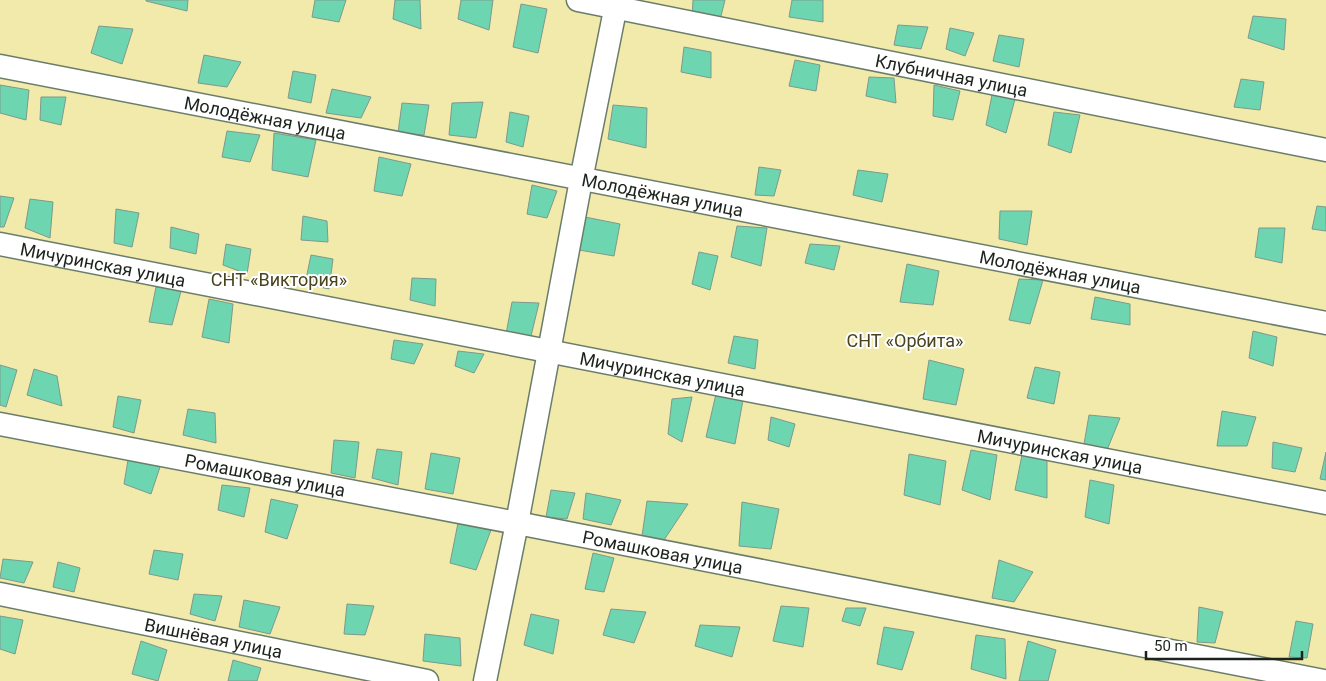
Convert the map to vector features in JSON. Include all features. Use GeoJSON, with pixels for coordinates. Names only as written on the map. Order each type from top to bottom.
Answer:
{"type":"FeatureCollection","features":[{"type":"Feature","properties":{"kind":"street","name":"Клубничная улица"},"geometry":{"type":"LineString","coordinates":[[578,0],[616,4],[1326,150]]}},
{"type":"Feature","properties":{"kind":"street"},"geometry":{"type":"LineString","coordinates":[[485,681],[616,4]]}},
{"type":"Feature","properties":{"kind":"street","name":"Молодёжная улица"},"geometry":{"type":"LineString","coordinates":[[0,66],[581,180],[1326,322]]}},
{"type":"Feature","properties":{"kind":"street","name":"Мичуринская улица"},"geometry":{"type":"LineString","coordinates":[[0,244],[1326,503]]}},
{"type":"Feature","properties":{"kind":"street","name":"Ромашковая улица"},"geometry":{"type":"LineString","coordinates":[[0,424],[1324,681]]}},
{"type":"Feature","properties":{"kind":"street","name":"Вишнёвая улица"},"geometry":{"type":"LineString","coordinates":[[0,594],[427,681]]}},
{"type":"Feature","properties":{"kind":"green space"},"geometry":{"type":"Polygon","coordinates":[[[0,0],[1326,0],[1326,681],[0,681],[0,0]]]}},
{"type":"Feature","properties":{"kind":"building"},"geometry":{"type":"Polygon","coordinates":[[[188,0],[187,11],[146,1],[188,0]]]}},
{"type":"Feature","properties":{"kind":"building"},"geometry":{"type":"Polygon","coordinates":[[[315,0],[346,0],[339,22],[312,17],[315,0]]]}},
{"type":"Feature","properties":{"kind":"building"},"geometry":{"type":"Polygon","coordinates":[[[395,0],[420,0],[421,29],[393,19],[395,0]]]}},
{"type":"Feature","properties":{"kind":"building"},"geometry":{"type":"Polygon","coordinates":[[[461,0],[493,0],[489,30],[458,19],[461,0]]]}},
{"type":"Feature","properties":{"kind":"building"},"geometry":{"type":"Polygon","coordinates":[[[693,0],[725,0],[720,20],[692,17],[693,0]]]}},
{"type":"Feature","properties":{"kind":"building"},"geometry":{"type":"Polygon","coordinates":[[[792,0],[823,0],[823,22],[789,17],[792,0]]]}},
{"type":"Feature","properties":{"kind":"building"},"geometry":{"type":"Polygon","coordinates":[[[521,4],[547,9],[538,53],[513,47],[521,4]]]}},
{"type":"Feature","properties":{"kind":"building"},"geometry":{"type":"Polygon","coordinates":[[[1253,16],[1286,19],[1284,50],[1248,38],[1253,16]]]}},
{"type":"Feature","properties":{"kind":"building"},"geometry":{"type":"Polygon","coordinates":[[[898,25],[928,27],[921,49],[894,45],[898,25]]]}},
{"type":"Feature","properties":{"kind":"building"},"geometry":{"type":"Polygon","coordinates":[[[99,26],[133,29],[122,64],[91,53],[99,26]]]}},
{"type":"Feature","properties":{"kind":"building"},"geometry":{"type":"Polygon","coordinates":[[[950,28],[974,33],[965,56],[946,49],[950,28]]]}},
{"type":"Feature","properties":{"kind":"building"},"geometry":{"type":"Polygon","coordinates":[[[999,35],[1024,39],[1019,67],[993,61],[999,35]]]}},
{"type":"Feature","properties":{"kind":"building"},"geometry":{"type":"Polygon","coordinates":[[[684,47],[711,52],[711,78],[681,72],[684,47]]]}},
{"type":"Feature","properties":{"kind":"building"},"geometry":{"type":"Polygon","coordinates":[[[204,55],[241,62],[227,87],[198,83],[204,55]]]}},
{"type":"Feature","properties":{"kind":"building"},"geometry":{"type":"Polygon","coordinates":[[[795,60],[820,65],[816,91],[789,86],[795,60]]]}},
{"type":"Feature","properties":{"kind":"building"},"geometry":{"type":"Polygon","coordinates":[[[293,71],[316,75],[311,103],[288,98],[293,71]]]}},
{"type":"Feature","properties":{"kind":"building"},"geometry":{"type":"Polygon","coordinates":[[[869,77],[894,78],[896,103],[866,96],[869,77]]]}},
{"type":"Feature","properties":{"kind":"building"},"geometry":{"type":"Polygon","coordinates":[[[1241,79],[1264,82],[1260,110],[1234,107],[1241,79]]]}},
{"type":"Feature","properties":{"kind":"building"},"geometry":{"type":"Polygon","coordinates":[[[0,85],[29,90],[26,120],[0,113],[0,85]]]}},
{"type":"Feature","properties":{"kind":"building"},"geometry":{"type":"Polygon","coordinates":[[[934,85],[960,91],[953,120],[933,116],[934,85]]]}},
{"type":"Feature","properties":{"kind":"building"},"geometry":{"type":"Polygon","coordinates":[[[332,89],[371,97],[361,118],[326,113],[332,89]]]}},
{"type":"Feature","properties":{"kind":"building"},"geometry":{"type":"Polygon","coordinates":[[[992,95],[1015,99],[1006,133],[986,125],[992,95]]]}},
{"type":"Feature","properties":{"kind":"building"},"geometry":{"type":"Polygon","coordinates":[[[41,97],[66,97],[61,125],[40,120],[41,97]]]}},
{"type":"Feature","properties":{"kind":"building"},"geometry":{"type":"Polygon","coordinates":[[[483,102],[476,138],[449,135],[452,103],[483,102]]]}},
{"type":"Feature","properties":{"kind":"building"},"geometry":{"type":"Polygon","coordinates":[[[402,103],[429,105],[424,135],[398,133],[402,103]]]}},
{"type":"Feature","properties":{"kind":"building"},"geometry":{"type":"Polygon","coordinates":[[[613,105],[647,108],[646,148],[608,139],[613,105]]]}},
{"type":"Feature","properties":{"kind":"building"},"geometry":{"type":"Polygon","coordinates":[[[510,112],[529,116],[523,147],[506,142],[510,112]]]}},
{"type":"Feature","properties":{"kind":"building"},"geometry":{"type":"Polygon","coordinates":[[[1054,112],[1080,115],[1071,153],[1048,145],[1054,112]]]}},
{"type":"Feature","properties":{"kind":"building"},"geometry":{"type":"Polygon","coordinates":[[[227,131],[260,135],[250,162],[222,157],[227,131]]]}},
{"type":"Feature","properties":{"kind":"building"},"geometry":{"type":"Polygon","coordinates":[[[274,133],[316,140],[308,177],[272,170],[274,133]]]}},
{"type":"Feature","properties":{"kind":"building"},"geometry":{"type":"Polygon","coordinates":[[[379,157],[411,164],[402,196],[374,191],[379,157]]]}},
{"type":"Feature","properties":{"kind":"building"},"geometry":{"type":"Polygon","coordinates":[[[759,167],[781,170],[774,196],[755,195],[759,167]]]}},
{"type":"Feature","properties":{"kind":"building"},"geometry":{"type":"Polygon","coordinates":[[[858,170],[888,174],[882,202],[853,195],[858,170]]]}},
{"type":"Feature","properties":{"kind":"building"},"geometry":{"type":"Polygon","coordinates":[[[532,185],[557,191],[547,218],[527,214],[532,185]]]}},
{"type":"Feature","properties":{"kind":"building"},"geometry":{"type":"Polygon","coordinates":[[[0,196],[14,198],[4,227],[0,227],[0,196]]]}},
{"type":"Feature","properties":{"kind":"building"},"geometry":{"type":"Polygon","coordinates":[[[30,199],[53,202],[50,238],[25,228],[30,199]]]}},
{"type":"Feature","properties":{"kind":"building"},"geometry":{"type":"Polygon","coordinates":[[[1317,206],[1326,207],[1326,231],[1312,229],[1317,206]]]}},
{"type":"Feature","properties":{"kind":"building"},"geometry":{"type":"Polygon","coordinates":[[[116,209],[139,213],[132,247],[114,243],[116,209]]]}},
{"type":"Feature","properties":{"kind":"building"},"geometry":{"type":"Polygon","coordinates":[[[1000,211],[1032,211],[1027,245],[999,239],[1000,211]]]}},
{"type":"Feature","properties":{"kind":"building"},"geometry":{"type":"Polygon","coordinates":[[[303,216],[327,221],[328,242],[301,240],[303,216]]]}},
{"type":"Feature","properties":{"kind":"building"},"geometry":{"type":"Polygon","coordinates":[[[585,217],[620,224],[614,256],[579,250],[585,217]]]}},
{"type":"Feature","properties":{"kind":"building"},"geometry":{"type":"Polygon","coordinates":[[[737,226],[767,228],[761,266],[731,257],[737,226]]]}},
{"type":"Feature","properties":{"kind":"building"},"geometry":{"type":"Polygon","coordinates":[[[171,227],[199,234],[196,254],[170,248],[171,227]]]}},
{"type":"Feature","properties":{"kind":"building"},"geometry":{"type":"Polygon","coordinates":[[[1259,228],[1285,228],[1282,263],[1255,257],[1259,228]]]}},
{"type":"Feature","properties":{"kind":"building"},"geometry":{"type":"Polygon","coordinates":[[[226,244],[251,249],[247,274],[223,265],[226,244]]]}},
{"type":"Feature","properties":{"kind":"building"},"geometry":{"type":"Polygon","coordinates":[[[810,244],[840,246],[834,270],[805,263],[810,244]]]}},
{"type":"Feature","properties":{"kind":"building"},"geometry":{"type":"Polygon","coordinates":[[[699,252],[718,256],[710,290],[692,284],[699,252]]]}},
{"type":"Feature","properties":{"kind":"building"},"geometry":{"type":"Polygon","coordinates":[[[311,255],[333,259],[329,289],[305,284],[311,255]]]}},
{"type":"Feature","properties":{"kind":"building"},"geometry":{"type":"Polygon","coordinates":[[[907,264],[939,271],[933,305],[900,302],[907,264]]]}},
{"type":"Feature","properties":{"kind":"building"},"geometry":{"type":"Polygon","coordinates":[[[412,278],[436,279],[435,306],[410,300],[412,278]]]}},
{"type":"Feature","properties":{"kind":"building"},"geometry":{"type":"Polygon","coordinates":[[[1019,279],[1043,280],[1030,324],[1009,320],[1019,279]]]}},
{"type":"Feature","properties":{"kind":"building"},"geometry":{"type":"Polygon","coordinates":[[[156,287],[181,291],[172,325],[149,322],[156,287]]]}},
{"type":"Feature","properties":{"kind":"building"},"geometry":{"type":"Polygon","coordinates":[[[1095,297],[1130,304],[1130,325],[1091,319],[1095,297]]]}},
{"type":"Feature","properties":{"kind":"building"},"geometry":{"type":"Polygon","coordinates":[[[209,299],[233,304],[229,343],[202,337],[209,299]]]}},
{"type":"Feature","properties":{"kind":"building"},"geometry":{"type":"Polygon","coordinates":[[[512,302],[539,303],[531,336],[506,334],[512,302]]]}},
{"type":"Feature","properties":{"kind":"building"},"geometry":{"type":"Polygon","coordinates":[[[1253,331],[1277,337],[1273,366],[1249,358],[1253,331]]]}},
{"type":"Feature","properties":{"kind":"building"},"geometry":{"type":"Polygon","coordinates":[[[734,336],[758,340],[755,369],[728,363],[734,336]]]}},
{"type":"Feature","properties":{"kind":"building"},"geometry":{"type":"Polygon","coordinates":[[[394,340],[423,344],[414,364],[391,359],[394,340]]]}},
{"type":"Feature","properties":{"kind":"building"},"geometry":{"type":"Polygon","coordinates":[[[458,351],[484,354],[474,373],[455,366],[458,351]]]}},
{"type":"Feature","properties":{"kind":"building"},"geometry":{"type":"Polygon","coordinates":[[[929,360],[964,369],[956,405],[923,399],[929,360]]]}},
{"type":"Feature","properties":{"kind":"building"},"geometry":{"type":"Polygon","coordinates":[[[0,365],[17,370],[6,407],[0,405],[0,365]]]}},
{"type":"Feature","properties":{"kind":"building"},"geometry":{"type":"Polygon","coordinates":[[[1035,367],[1060,372],[1054,404],[1027,398],[1035,367]]]}},
{"type":"Feature","properties":{"kind":"building"},"geometry":{"type":"Polygon","coordinates":[[[34,369],[57,376],[62,406],[27,395],[34,369]]]}},
{"type":"Feature","properties":{"kind":"building"},"geometry":{"type":"Polygon","coordinates":[[[716,394],[743,400],[735,444],[706,437],[716,394]]]}},
{"type":"Feature","properties":{"kind":"building"},"geometry":{"type":"Polygon","coordinates":[[[118,396],[141,400],[134,433],[113,427],[118,396]]]}},
{"type":"Feature","properties":{"kind":"building"},"geometry":{"type":"Polygon","coordinates":[[[692,397],[682,442],[668,434],[672,399],[692,397]]]}},
{"type":"Feature","properties":{"kind":"building"},"geometry":{"type":"Polygon","coordinates":[[[188,409],[215,413],[216,443],[183,435],[188,409]]]}},
{"type":"Feature","properties":{"kind":"building"},"geometry":{"type":"Polygon","coordinates":[[[1222,411],[1256,417],[1247,446],[1217,446],[1222,411]]]}},
{"type":"Feature","properties":{"kind":"building"},"geometry":{"type":"Polygon","coordinates":[[[1089,415],[1120,418],[1107,450],[1084,444],[1089,415]]]}},
{"type":"Feature","properties":{"kind":"building"},"geometry":{"type":"Polygon","coordinates":[[[771,417],[795,424],[789,447],[768,440],[771,417]]]}},
{"type":"Feature","properties":{"kind":"building"},"geometry":{"type":"Polygon","coordinates":[[[334,440],[359,442],[355,478],[331,473],[334,440]]]}},
{"type":"Feature","properties":{"kind":"building"},"geometry":{"type":"Polygon","coordinates":[[[1273,442],[1302,448],[1295,472],[1272,468],[1273,442]]]}},
{"type":"Feature","properties":{"kind":"building"},"geometry":{"type":"Polygon","coordinates":[[[377,449],[402,452],[398,485],[372,478],[377,449]]]}},
{"type":"Feature","properties":{"kind":"building"},"geometry":{"type":"Polygon","coordinates":[[[971,450],[997,455],[990,500],[962,490],[971,450]]]}},
{"type":"Feature","properties":{"kind":"building"},"geometry":{"type":"Polygon","coordinates":[[[1326,452],[1326,480],[1320,479],[1326,452]]]}},
{"type":"Feature","properties":{"kind":"building"},"geometry":{"type":"Polygon","coordinates":[[[431,453],[460,458],[453,494],[425,489],[431,453]]]}},
{"type":"Feature","properties":{"kind":"building"},"geometry":{"type":"Polygon","coordinates":[[[129,454],[162,461],[151,494],[124,484],[129,454]]]}},
{"type":"Feature","properties":{"kind":"building"},"geometry":{"type":"Polygon","coordinates":[[[909,454],[946,461],[940,505],[904,495],[909,454]]]}},
{"type":"Feature","properties":{"kind":"building"},"geometry":{"type":"Polygon","coordinates":[[[1022,455],[1047,460],[1047,498],[1015,490],[1022,455]]]}},
{"type":"Feature","properties":{"kind":"building"},"geometry":{"type":"Polygon","coordinates":[[[1090,480],[1114,485],[1109,524],[1085,517],[1090,480]]]}},
{"type":"Feature","properties":{"kind":"building"},"geometry":{"type":"Polygon","coordinates":[[[222,485],[250,488],[244,517],[218,510],[222,485]]]}},
{"type":"Feature","properties":{"kind":"building"},"geometry":{"type":"Polygon","coordinates":[[[551,490],[575,493],[567,519],[546,517],[551,490]]]}},
{"type":"Feature","properties":{"kind":"building"},"geometry":{"type":"Polygon","coordinates":[[[586,493],[621,500],[611,525],[583,519],[586,493]]]}},
{"type":"Feature","properties":{"kind":"building"},"geometry":{"type":"Polygon","coordinates":[[[271,499],[298,505],[287,539],[265,532],[271,499]]]}},
{"type":"Feature","properties":{"kind":"building"},"geometry":{"type":"Polygon","coordinates":[[[647,501],[688,504],[664,540],[642,536],[647,501]]]}},
{"type":"Feature","properties":{"kind":"building"},"geometry":{"type":"Polygon","coordinates":[[[742,502],[779,509],[771,549],[739,546],[742,502]]]}},
{"type":"Feature","properties":{"kind":"building"},"geometry":{"type":"Polygon","coordinates":[[[458,523],[491,530],[476,570],[450,563],[458,523]]]}},
{"type":"Feature","properties":{"kind":"building"},"geometry":{"type":"Polygon","coordinates":[[[154,550],[183,554],[178,580],[149,574],[154,550]]]}},
{"type":"Feature","properties":{"kind":"building"},"geometry":{"type":"Polygon","coordinates":[[[593,553],[614,558],[604,592],[585,589],[593,553]]]}},
{"type":"Feature","properties":{"kind":"building"},"geometry":{"type":"Polygon","coordinates":[[[3,559],[33,562],[24,583],[0,578],[3,559]]]}},
{"type":"Feature","properties":{"kind":"building"},"geometry":{"type":"Polygon","coordinates":[[[999,560],[1033,572],[1014,602],[992,598],[999,560]]]}},
{"type":"Feature","properties":{"kind":"building"},"geometry":{"type":"Polygon","coordinates":[[[58,562],[80,568],[74,592],[53,587],[58,562]]]}},
{"type":"Feature","properties":{"kind":"building"},"geometry":{"type":"Polygon","coordinates":[[[194,594],[222,596],[215,621],[190,614],[194,594]]]}},
{"type":"Feature","properties":{"kind":"building"},"geometry":{"type":"Polygon","coordinates":[[[244,600],[280,607],[270,634],[239,627],[244,600]]]}},
{"type":"Feature","properties":{"kind":"building"},"geometry":{"type":"Polygon","coordinates":[[[347,604],[374,606],[365,635],[344,634],[347,604]]]}},
{"type":"Feature","properties":{"kind":"building"},"geometry":{"type":"Polygon","coordinates":[[[781,606],[809,608],[803,647],[773,641],[781,606]]]}},
{"type":"Feature","properties":{"kind":"building"},"geometry":{"type":"Polygon","coordinates":[[[1199,607],[1223,612],[1215,643],[1197,642],[1199,607]]]}},
{"type":"Feature","properties":{"kind":"building"},"geometry":{"type":"Polygon","coordinates":[[[846,608],[866,608],[860,626],[842,621],[846,608]]]}},
{"type":"Feature","properties":{"kind":"building"},"geometry":{"type":"Polygon","coordinates":[[[611,609],[646,612],[634,643],[603,635],[611,609]]]}},
{"type":"Feature","properties":{"kind":"building"},"geometry":{"type":"Polygon","coordinates":[[[531,614],[559,620],[553,654],[524,645],[531,614]]]}},
{"type":"Feature","properties":{"kind":"building"},"geometry":{"type":"Polygon","coordinates":[[[0,616],[23,620],[15,654],[0,649],[0,616]]]}},
{"type":"Feature","properties":{"kind":"building"},"geometry":{"type":"Polygon","coordinates":[[[1296,621],[1313,624],[1307,658],[1289,657],[1296,621]]]}},
{"type":"Feature","properties":{"kind":"building"},"geometry":{"type":"Polygon","coordinates":[[[700,625],[740,627],[732,657],[695,646],[700,625]]]}},
{"type":"Feature","properties":{"kind":"building"},"geometry":{"type":"Polygon","coordinates":[[[884,627],[914,632],[902,670],[877,664],[884,627]]]}},
{"type":"Feature","properties":{"kind":"building"},"geometry":{"type":"Polygon","coordinates":[[[425,634],[460,638],[461,666],[423,661],[425,634]]]}},
{"type":"Feature","properties":{"kind":"building"},"geometry":{"type":"Polygon","coordinates":[[[976,635],[1005,639],[1006,679],[971,669],[976,635]]]}},
{"type":"Feature","properties":{"kind":"building"},"geometry":{"type":"Polygon","coordinates":[[[141,641],[167,650],[158,681],[132,674],[141,641]]]}},
{"type":"Feature","properties":{"kind":"building"},"geometry":{"type":"Polygon","coordinates":[[[1028,641],[1056,650],[1048,681],[1019,681],[1028,641]]]}},
{"type":"Feature","properties":{"kind":"building"},"geometry":{"type":"Polygon","coordinates":[[[233,660],[261,668],[257,681],[228,681],[233,660]]]}},
{"type":"Feature","properties":{"kind":"park label","name":"СНТ «Виктория»"},"geometry":{"type":"Point","coordinates":[279,279]}},
{"type":"Feature","properties":{"kind":"park label","name":"СНТ «Орбита»"},"geometry":{"type":"Point","coordinates":[905,340]}}]}
